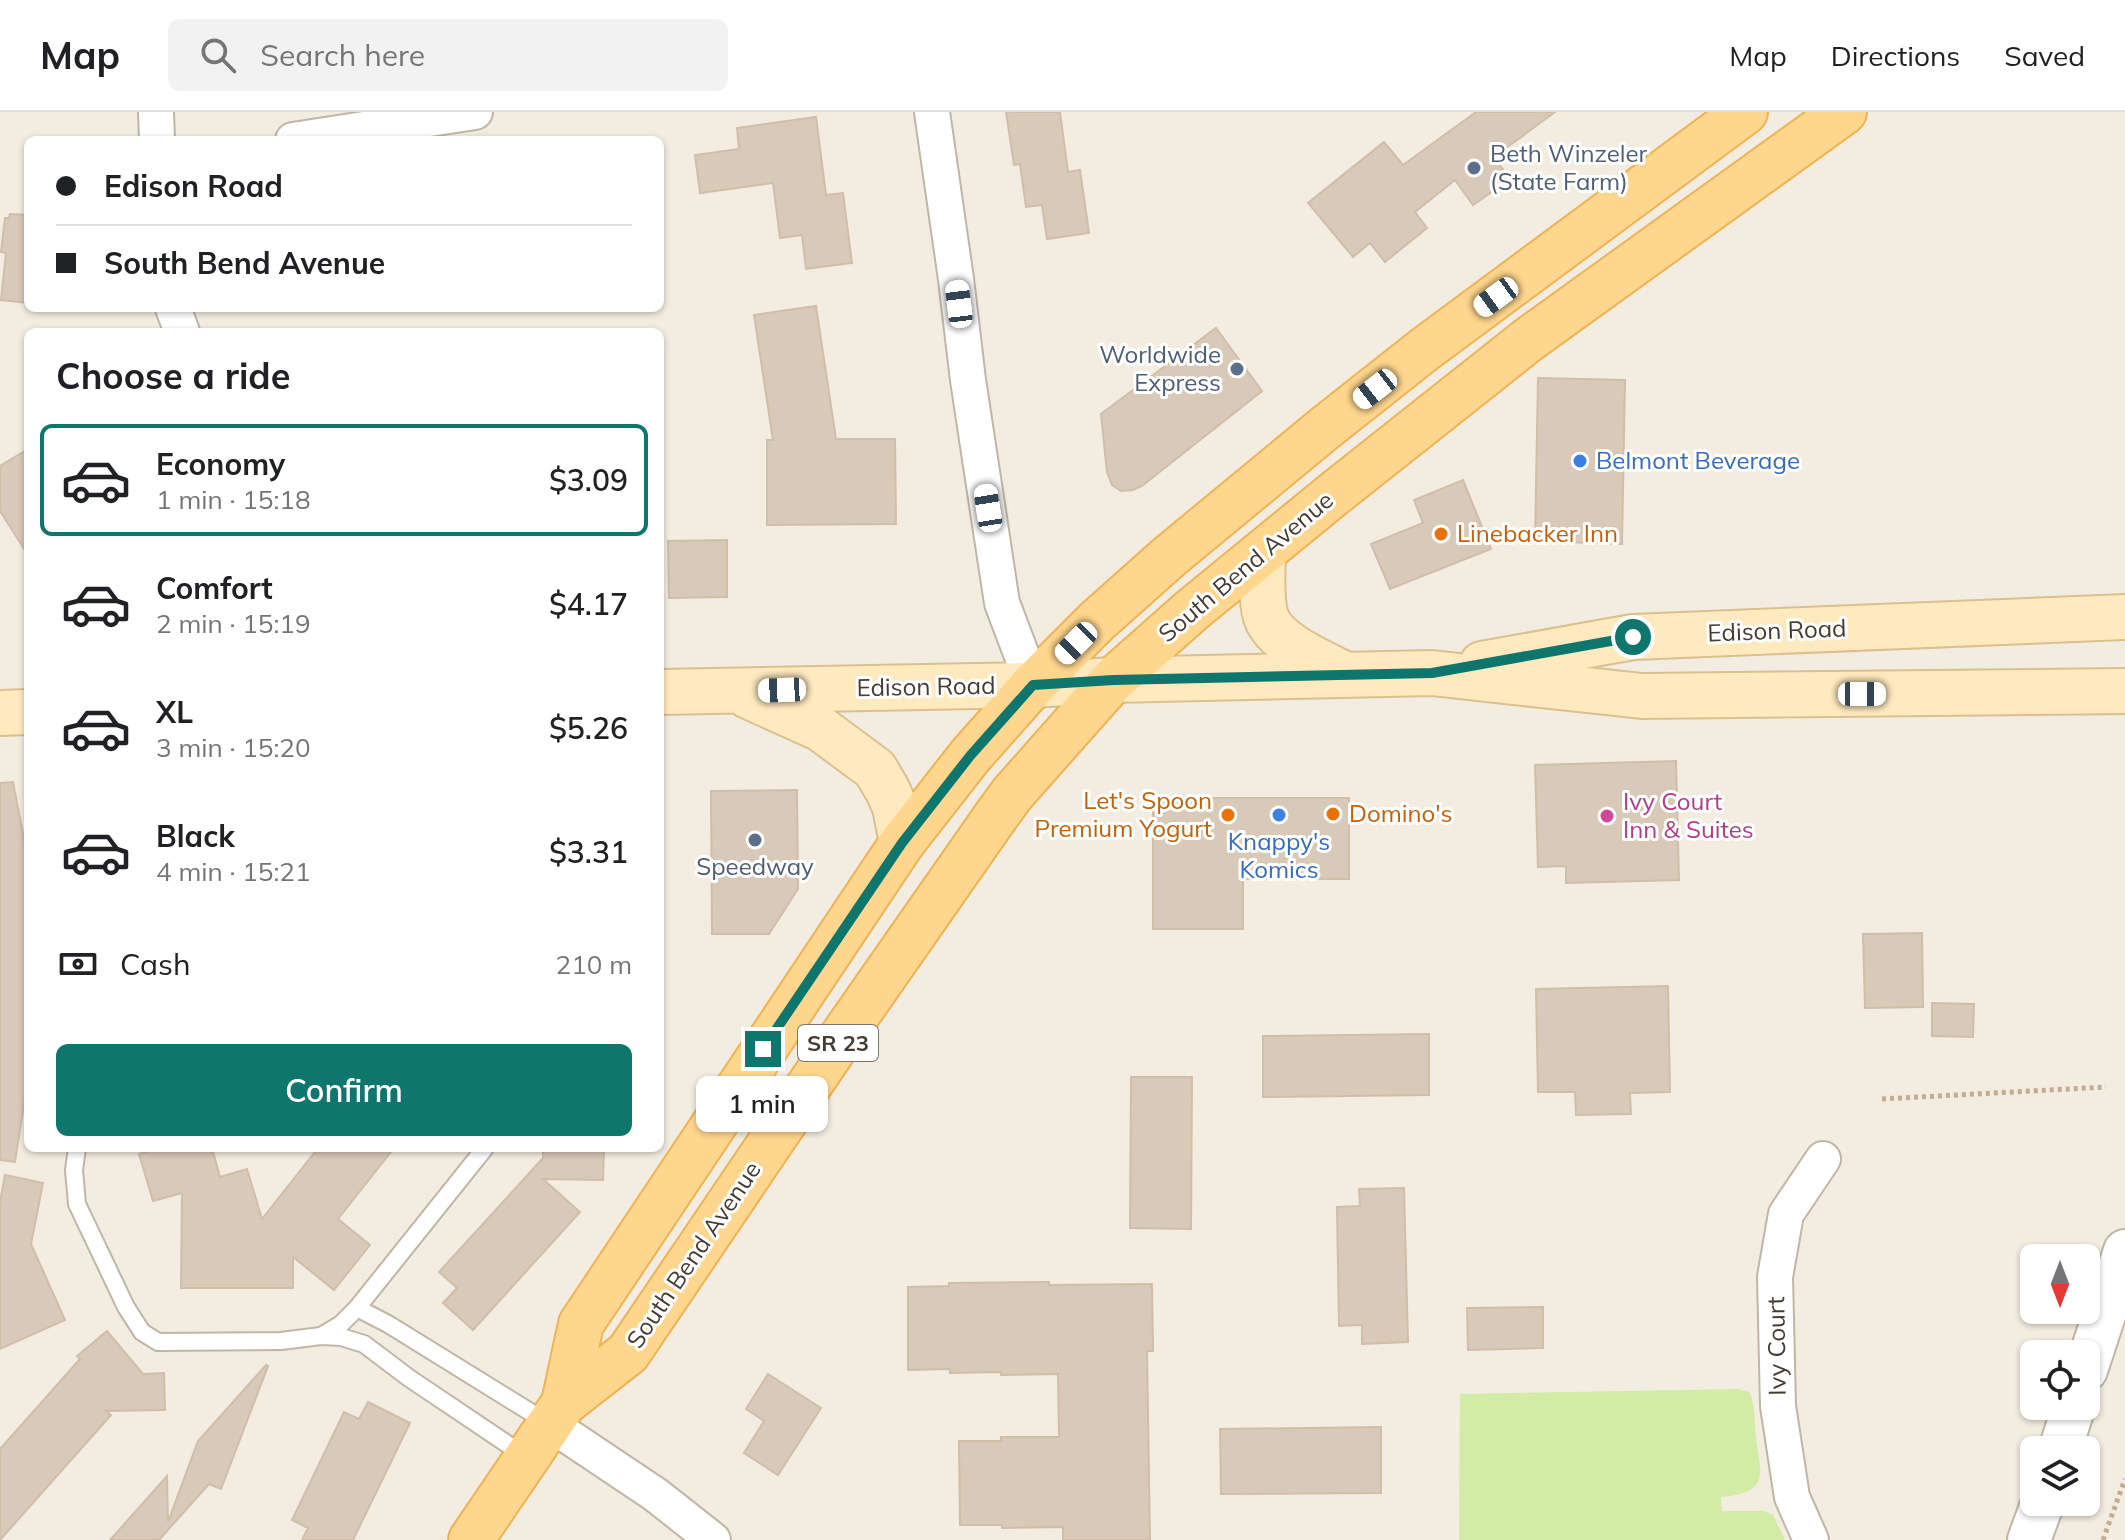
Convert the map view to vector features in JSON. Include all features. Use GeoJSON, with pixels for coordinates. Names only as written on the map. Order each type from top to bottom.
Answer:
{"type":"FeatureCollection","features":[{"type":"Feature","properties":{"kind":"main road","name":"South Bend Avenue"},"geometry":{"type":"LineString","coordinates":[[471,1540],[547,1428],[628,1353],[996,816],[1113,680],[1192,610],[1528,340],[1844,112]]}},
{"type":"Feature","properties":{"kind":"main road","name":"South Bend Avenue"},"geometry":{"type":"LineString","coordinates":[[547,1428],[581,1324],[902,843],[970,756],[1033,685],[1097,621],[1170,556],[1325,428],[1736,115]]}},
{"type":"Feature","properties":{"kind":"main road"},"geometry":{"type":"LineString","coordinates":[[1263,552],[1267,619],[1286,643],[1344,674]]}},
{"type":"Feature","properties":{"kind":"main road","name":"Edison Road"},"geometry":{"type":"LineString","coordinates":[[1432,673],[1633,637],[2125,617]]}},
{"type":"Feature","properties":{"kind":"main road","name":"Edison Road"},"geometry":{"type":"LineString","coordinates":[[664,692],[1432,673],[1642,696],[2125,691]]}},
{"type":"Feature","properties":{"kind":"main road"},"geometry":{"type":"LineString","coordinates":[[738,691],[821,729],[875,769],[895,807],[902,843]]}},
{"type":"Feature","properties":{"kind":"main road"},"geometry":{"type":"LineString","coordinates":[[0,713],[24,712]]}},
{"type":"Feature","properties":{"kind":"street"},"geometry":{"type":"LineString","coordinates":[[156,112],[157,136]]}},
{"type":"Feature","properties":{"kind":"street"},"geometry":{"type":"LineString","coordinates":[[319,136],[475,112]]}},
{"type":"Feature","properties":{"kind":"street"},"geometry":{"type":"LineString","coordinates":[[932,112],[1002,603],[1033,685]]}},
{"type":"Feature","properties":{"kind":"street","name":"Ivy Court"},"geometry":{"type":"LineString","coordinates":[[1811,1540],[1792,1497],[1778,1406],[1775,1277],[1786,1214],[1823,1159]]}},
{"type":"Feature","properties":{"kind":"street"},"geometry":{"type":"LineString","coordinates":[[2096,1340],[2125,1251]]}},
{"type":"Feature","properties":{"kind":"street"},"geometry":{"type":"LineString","coordinates":[[547,1428],[656,1495],[713,1540]]}},
{"type":"Feature","properties":{"kind":"street"},"geometry":{"type":"LineString","coordinates":[[2029,1540],[2038,1516]]}},
{"type":"Feature","properties":{"kind":"lane"},"geometry":{"type":"LineString","coordinates":[[76,1152],[74,1170],[77,1204],[126,1307],[142,1332],[158,1342],[341,1337],[364,1344],[409,1378],[547,1428]]}},
{"type":"Feature","properties":{"kind":"lane"},"geometry":{"type":"LineString","coordinates":[[321,1336],[341,1324],[357,1308],[482,1152]]}},
{"type":"Feature","properties":{"kind":"lane"},"geometry":{"type":"LineString","coordinates":[[357,1308],[388,1324],[547,1428]]}},
{"type":"Feature","properties":{"kind":"path"},"geometry":{"type":"LineString","coordinates":[[1882,1099],[2106,1087]]}},
{"type":"Feature","properties":{"kind":"path"},"geometry":{"type":"LineString","coordinates":[[2103,1540],[2125,1479]]}},
{"type":"Feature","properties":{"kind":"green space"},"geometry":{"type":"Polygon","coordinates":[[[1738,1389],[1749,1392],[1753,1403],[1759,1479],[1749,1491],[1721,1497],[1722,1511],[1764,1511],[1773,1515],[1785,1540],[1459,1540],[1460,1394],[1738,1389]]]}},
{"type":"Feature","properties":{"kind":"building"},"geometry":{"type":"Polygon","coordinates":[[[1006,112],[1060,112],[1068,172],[1080,170],[1089,233],[1047,239],[1042,205],[1026,207],[1020,164],[1014,165],[1006,112]]]}},
{"type":"Feature","properties":{"kind":"building"},"geometry":{"type":"Polygon","coordinates":[[[1476,112],[1555,112],[1494,157],[1510,179],[1473,205],[1455,180],[1415,212],[1427,228],[1385,262],[1370,243],[1353,257],[1308,203],[1384,142],[1403,165],[1476,112]]]}},
{"type":"Feature","properties":{"kind":"building"},"geometry":{"type":"Polygon","coordinates":[[[816,117],[826,195],[843,193],[852,263],[806,269],[802,235],[780,238],[773,183],[700,193],[695,155],[739,149],[737,128],[816,117]]]}},
{"type":"Feature","properties":{"kind":"building"},"geometry":{"type":"Polygon","coordinates":[[[10,214],[24,215],[24,303],[1,300],[6,253],[1,252],[5,218],[9,218],[10,214]]]}},
{"type":"Feature","properties":{"kind":"building"},"geometry":{"type":"Polygon","coordinates":[[[816,306],[836,439],[895,439],[896,524],[767,525],[767,440],[773,440],[754,315],[816,306]]]}},
{"type":"Feature","properties":{"kind":"building"},"geometry":{"type":"Polygon","coordinates":[[[1216,328],[1262,391],[1142,486],[1121,491],[1112,485],[1107,472],[1101,414],[1216,328]]]}},
{"type":"Feature","properties":{"kind":"building","name":"Belmont Beverage"},"geometry":{"type":"Polygon","coordinates":[[[1538,378],[1625,380],[1622,544],[1535,541],[1538,378]]]}},
{"type":"Feature","properties":{"kind":"building"},"geometry":{"type":"Polygon","coordinates":[[[24,451],[24,549],[0,511],[0,466],[24,451]]]}},
{"type":"Feature","properties":{"kind":"building","name":"Linebacker Inn"},"geometry":{"type":"Polygon","coordinates":[[[1463,480],[1491,549],[1390,589],[1371,544],[1423,523],[1414,500],[1463,480]]]}},
{"type":"Feature","properties":{"kind":"building"},"geometry":{"type":"Polygon","coordinates":[[[727,540],[727,597],[669,598],[668,541],[727,540]]]}},
{"type":"Feature","properties":{"kind":"building","name":"Ivy Court Inn & Suites"},"geometry":{"type":"Polygon","coordinates":[[[1676,761],[1679,880],[1566,883],[1566,866],[1538,867],[1535,765],[1676,761]]]}},
{"type":"Feature","properties":{"kind":"building"},"geometry":{"type":"Polygon","coordinates":[[[13,782],[24,839],[24,1105],[15,1162],[0,1160],[0,783],[13,782]]]}},
{"type":"Feature","properties":{"kind":"building","name":"Speedway"},"geometry":{"type":"Polygon","coordinates":[[[797,790],[798,889],[769,934],[712,934],[711,791],[797,790]]]}},
{"type":"Feature","properties":{"kind":"building"},"geometry":{"type":"Polygon","coordinates":[[[1153,798],[1349,798],[1349,879],[1243,879],[1243,929],[1153,929],[1153,798]]]}},
{"type":"Feature","properties":{"kind":"building"},"geometry":{"type":"Polygon","coordinates":[[[1922,933],[1923,1007],[1865,1008],[1863,934],[1922,933]]]}},
{"type":"Feature","properties":{"kind":"building"},"geometry":{"type":"Polygon","coordinates":[[[1668,986],[1670,1092],[1630,1093],[1631,1114],[1576,1115],[1575,1092],[1538,1092],[1536,989],[1668,986]]]}},
{"type":"Feature","properties":{"kind":"building"},"geometry":{"type":"Polygon","coordinates":[[[1932,1003],[1974,1004],[1973,1037],[1932,1036],[1932,1003]]]}},
{"type":"Feature","properties":{"kind":"building"},"geometry":{"type":"Polygon","coordinates":[[[1429,1034],[1429,1095],[1263,1097],[1263,1036],[1429,1034]]]}},
{"type":"Feature","properties":{"kind":"building"},"geometry":{"type":"Polygon","coordinates":[[[1131,1077],[1192,1077],[1191,1229],[1130,1228],[1131,1077]]]}},
{"type":"Feature","properties":{"kind":"building"},"geometry":{"type":"Polygon","coordinates":[[[213,1152],[220,1177],[247,1169],[262,1219],[315,1152],[391,1152],[338,1219],[370,1245],[334,1290],[293,1257],[293,1288],[181,1288],[182,1193],[153,1201],[139,1154],[213,1152]]]}},
{"type":"Feature","properties":{"kind":"building"},"geometry":{"type":"Polygon","coordinates":[[[543,1152],[604,1152],[603,1180],[543,1179],[580,1212],[473,1330],[443,1303],[457,1288],[439,1272],[543,1158],[543,1152]]]}},
{"type":"Feature","properties":{"kind":"building"},"geometry":{"type":"Polygon","coordinates":[[[5,1175],[43,1183],[31,1244],[65,1320],[0,1349],[0,1202],[5,1175]]]}},
{"type":"Feature","properties":{"kind":"building"},"geometry":{"type":"Polygon","coordinates":[[[1404,1188],[1408,1342],[1362,1344],[1362,1325],[1339,1326],[1337,1207],[1360,1206],[1359,1189],[1404,1188]]]}},
{"type":"Feature","properties":{"kind":"building"},"geometry":{"type":"Polygon","coordinates":[[[1049,1282],[1049,1285],[1152,1284],[1153,1351],[1147,1351],[1150,1540],[1063,1540],[1063,1527],[960,1525],[959,1441],[1059,1437],[1058,1374],[1001,1375],[1001,1372],[950,1373],[950,1369],[908,1370],[908,1287],[949,1286],[949,1283],[1049,1282]]]}},
{"type":"Feature","properties":{"kind":"building"},"geometry":{"type":"Polygon","coordinates":[[[1543,1307],[1543,1348],[1468,1350],[1467,1308],[1543,1307]]]}},
{"type":"Feature","properties":{"kind":"building"},"geometry":{"type":"Polygon","coordinates":[[[107,1331],[143,1374],[164,1373],[165,1410],[106,1411],[111,1415],[0,1540],[0,1449],[80,1359],[77,1356],[107,1331]]]}},
{"type":"Feature","properties":{"kind":"building"},"geometry":{"type":"Polygon","coordinates":[[[266,1365],[221,1489],[209,1484],[159,1540],[110,1540],[167,1476],[168,1522],[198,1441],[266,1365]]]}},
{"type":"Feature","properties":{"kind":"building"},"geometry":{"type":"Polygon","coordinates":[[[768,1374],[821,1408],[778,1475],[744,1453],[764,1421],[746,1409],[768,1374]]]}},
{"type":"Feature","properties":{"kind":"building"},"geometry":{"type":"Polygon","coordinates":[[[368,1402],[410,1423],[353,1540],[302,1540],[308,1528],[292,1520],[344,1412],[359,1419],[368,1402]]]}},
{"type":"Feature","properties":{"kind":"building"},"geometry":{"type":"Polygon","coordinates":[[[1381,1427],[1381,1493],[1221,1494],[1220,1429],[1381,1427]]]}},
{"type":"Feature","properties":{"kind":"place","name":"Beth Winzeler (State Farm)"},"geometry":{"type":"Point","coordinates":[1474,168]}},
{"type":"Feature","properties":{"kind":"place","name":"Worldwide Express"},"geometry":{"type":"Point","coordinates":[1237,369]}},
{"type":"Feature","properties":{"kind":"place","name":"Belmont Beverage"},"geometry":{"type":"Point","coordinates":[1580,461]}},
{"type":"Feature","properties":{"kind":"place","name":"Linebacker Inn"},"geometry":{"type":"Point","coordinates":[1441,534]}},
{"type":"Feature","properties":{"kind":"place","name":"Domino's"},"geometry":{"type":"Point","coordinates":[1333,814]}},
{"type":"Feature","properties":{"kind":"place","name":"Let's Spoon Premium Yogurt"},"geometry":{"type":"Point","coordinates":[1228,815]}},
{"type":"Feature","properties":{"kind":"place","name":"Knappy's Komics"},"geometry":{"type":"Point","coordinates":[1279,815]}},
{"type":"Feature","properties":{"kind":"place","name":"Ivy Court Inn & Suites"},"geometry":{"type":"Point","coordinates":[1607,816]}},
{"type":"Feature","properties":{"kind":"place","name":"Speedway"},"geometry":{"type":"Point","coordinates":[755,840]}},
{"type":"Feature","properties":{"kind":"route"},"geometry":{"type":"LineString","coordinates":[[763,1049],[902,843],[970,756],[1033,685],[1113,680],[1432,673],[1633,637]]}}]}
